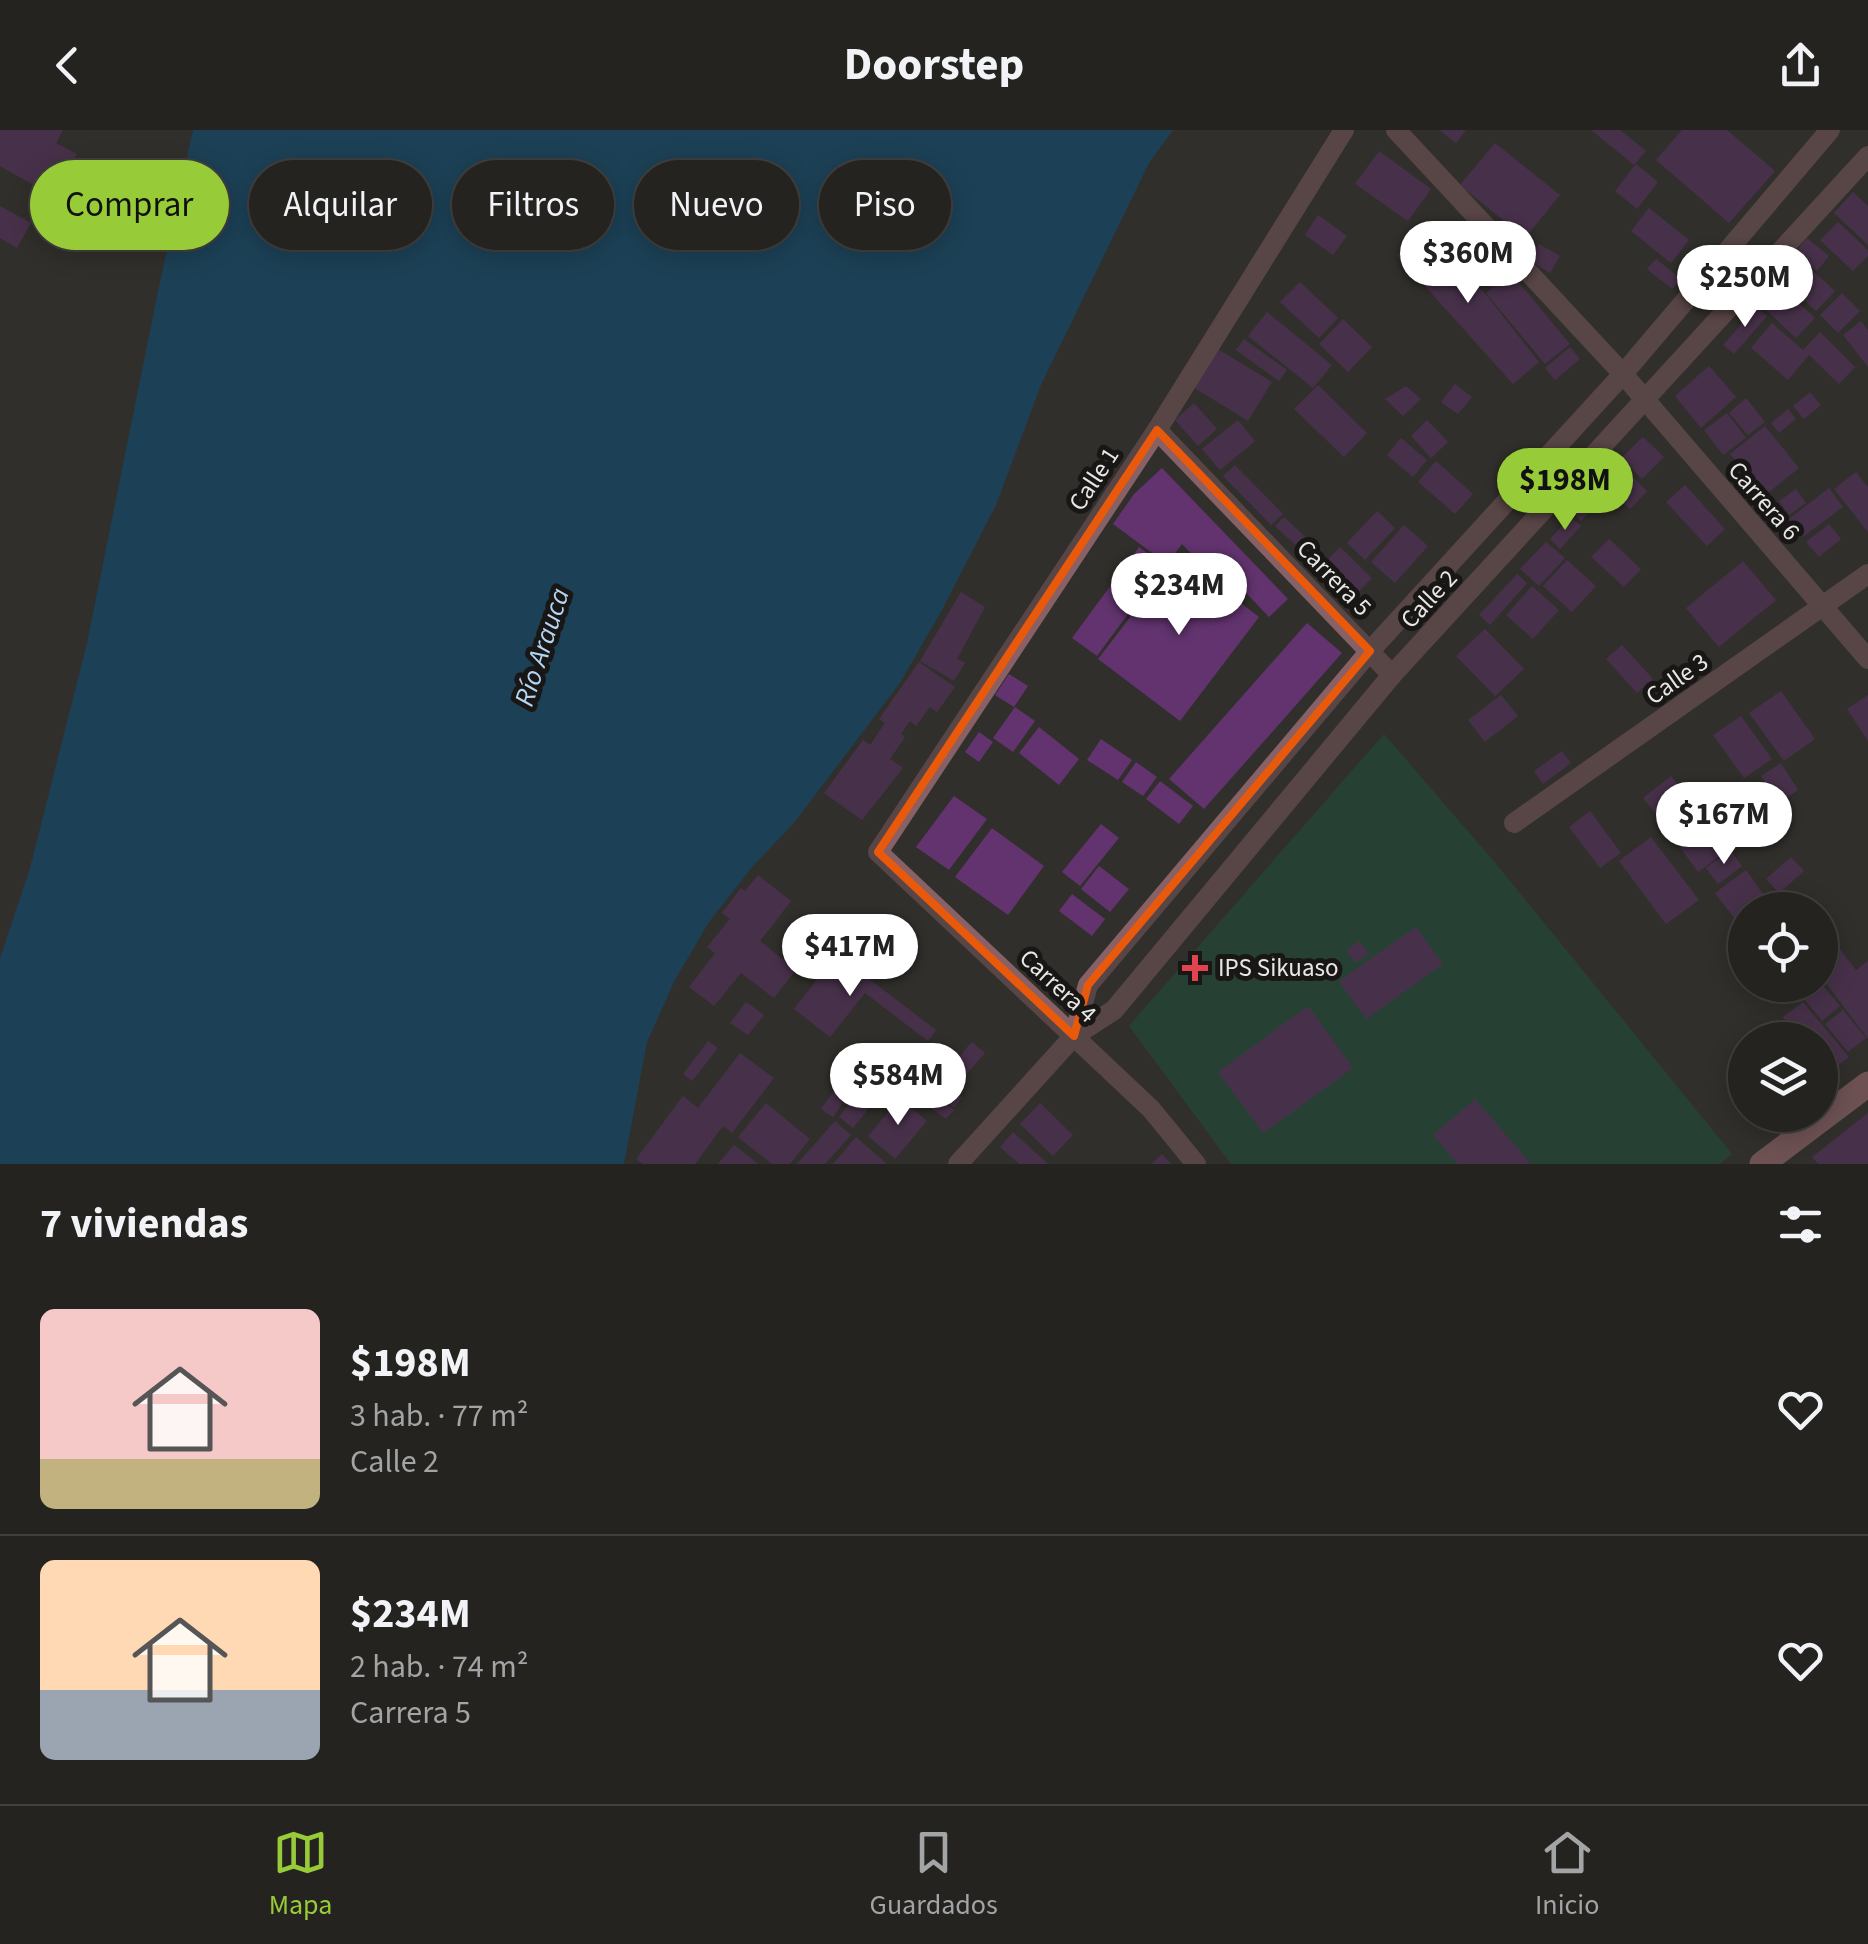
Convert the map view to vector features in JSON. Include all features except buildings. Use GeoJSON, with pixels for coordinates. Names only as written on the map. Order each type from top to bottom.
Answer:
{"type":"FeatureCollection","features":[{"type":"Feature","properties":{"kind":"street","name":"Calle 1"},"geometry":{"type":"LineString","coordinates":[[878,852],[1157,430],[1344,130]]}},
{"type":"Feature","properties":{"kind":"street","name":"Carrera 6"},"geometry":{"type":"LineString","coordinates":[[1396,130],[1623,374],[1868,659]]}},
{"type":"Feature","properties":{"kind":"street","name":"Calle 2"},"geometry":{"type":"LineString","coordinates":[[1074,1036],[1088,985],[1370,651],[1623,374],[1830,130]]}},
{"type":"Feature","properties":{"kind":"street","name":"Calle 2"},"geometry":{"type":"LineString","coordinates":[[958,1164],[1074,1036],[1114,1010],[1392,675],[1868,156]]}},
{"type":"Feature","properties":{"kind":"street","name":"Carrera 5"},"geometry":{"type":"LineString","coordinates":[[1157,430],[1392,675]]}},
{"type":"Feature","properties":{"kind":"street","name":"Calle 3"},"geometry":{"type":"LineString","coordinates":[[1514,823],[1868,574]]}},
{"type":"Feature","properties":{"kind":"street","name":"Carrera 4"},"geometry":{"type":"LineString","coordinates":[[878,852],[1151,1109],[1196,1164]]}},
{"type":"Feature","properties":{"kind":"street"},"geometry":{"type":"LineString","coordinates":[[1767,1163],[1868,1084]]}},
{"type":"Feature","properties":{"kind":"highlighted area"},"geometry":{"type":"Polygon","coordinates":[[[1157,430],[1370,651],[1088,985],[1074,1036],[878,852],[1157,430]]]}},
{"type":"Feature","properties":{"kind":"green space"},"geometry":{"type":"Polygon","coordinates":[[[1384,734],[1497,865],[1732,1154],[1719,1164],[1231,1164],[1129,1026],[1384,734]]]}},
{"type":"Feature","properties":{"kind":"water","name":"Río Arauca"},"geometry":{"type":"Polygon","coordinates":[[[193,130],[1173,130],[1149,163],[1041,385],[996,505],[900,683],[794,823],[753,866],[709,922],[675,980],[647,1042],[624,1164],[0,1164],[0,958],[30,868],[87,643],[167,250],[229,250],[229,160],[186,160],[193,130]]]}},
{"type":"Feature","properties":{"kind":"place","name":"IPS Sikuaso"},"geometry":{"type":"Point","coordinates":[1195,968]}}]}
